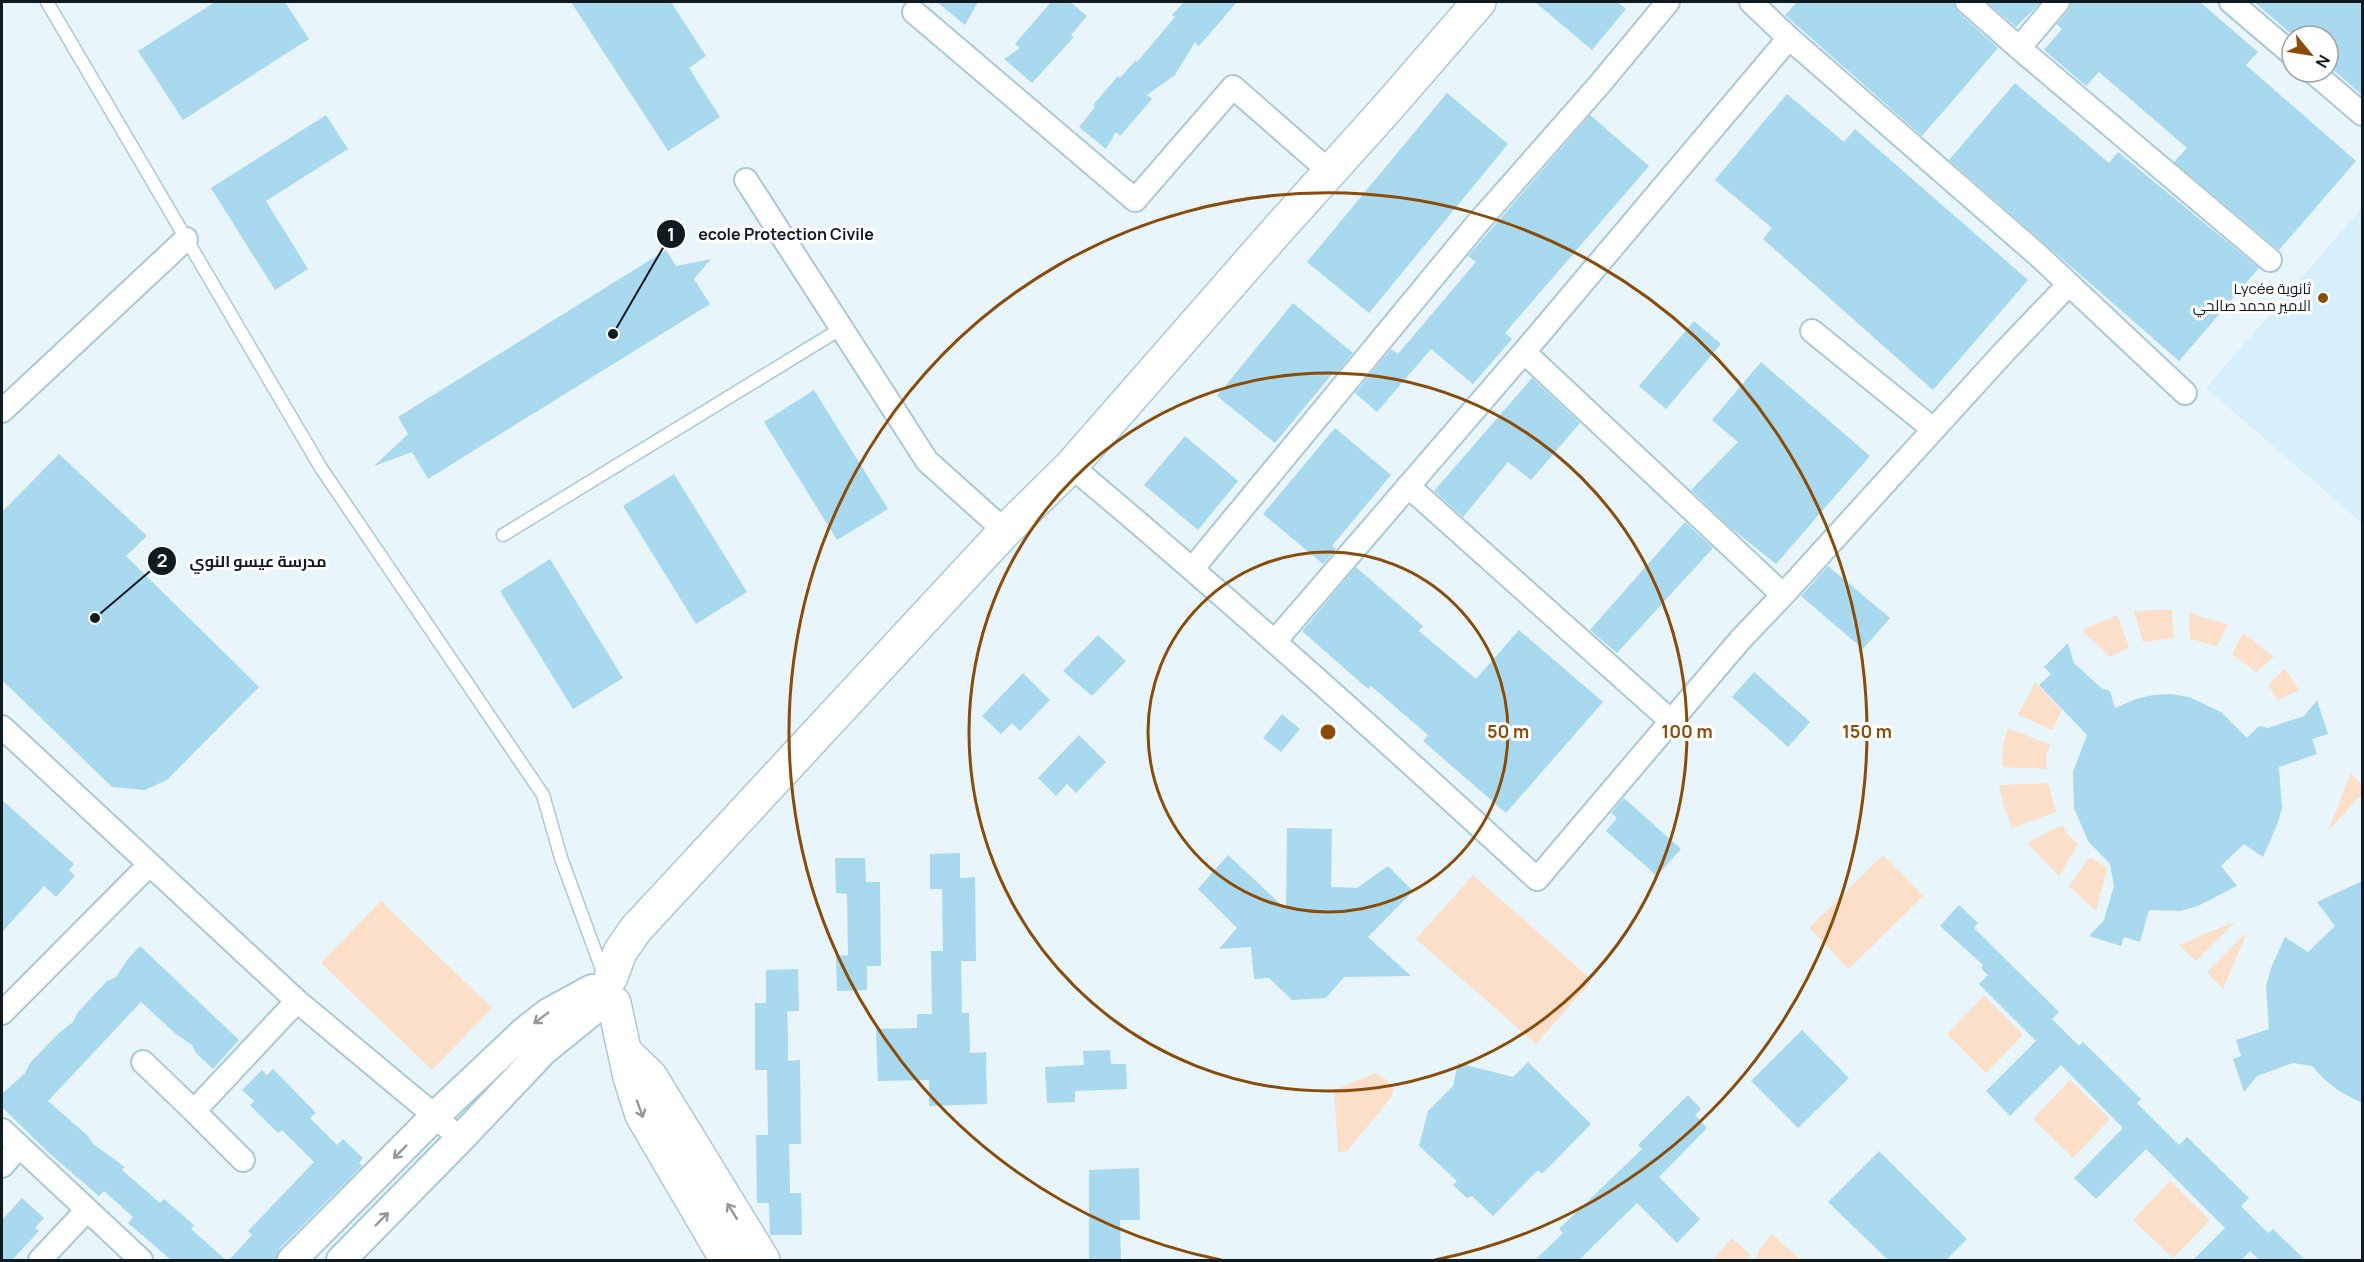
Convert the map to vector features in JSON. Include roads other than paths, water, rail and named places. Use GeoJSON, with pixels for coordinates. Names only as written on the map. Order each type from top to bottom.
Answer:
{"type":"FeatureCollection","features":[{"type":"Feature","properties":{"kind":"main road"},"geometry":{"type":"LineString","coordinates":[[727,1260],[642,1115],[630,1077],[626,1052],[604,989],[620,952],[636,929],[1005,531],[1071,466],[1479,2]]}},
{"type":"Feature","properties":{"kind":"main road"},"geometry":{"type":"LineString","coordinates":[[626,1052],[650,1076],[763,1260]]}},
{"type":"Feature","properties":{"kind":"street"},"geometry":{"type":"LineString","coordinates":[[1193,568],[1476,225],[1599,85],[1668,2]]}},
{"type":"Feature","properties":{"kind":"street"},"geometry":{"type":"LineString","coordinates":[[1750,2],[2039,256],[2184,393]]}},
{"type":"Feature","properties":{"kind":"street"},"geometry":{"type":"LineString","coordinates":[[1967,2],[2270,260]]}},
{"type":"Feature","properties":{"kind":"street"},"geometry":{"type":"LineString","coordinates":[[2019,48],[2058,2]]}},
{"type":"Feature","properties":{"kind":"street"},"geometry":{"type":"LineString","coordinates":[[2231,2],[2280,44]]}},
{"type":"Feature","properties":{"kind":"street"},"geometry":{"type":"LineString","coordinates":[[914,12],[1135,200],[1233,87],[1330,172]]}},
{"type":"Feature","properties":{"kind":"street"},"geometry":{"type":"LineString","coordinates":[[1275,640],[1524,352],[1789,38]]}},
{"type":"Feature","properties":{"kind":"street"},"geometry":{"type":"LineString","coordinates":[[2327,84],[2362,114]]}},
{"type":"Feature","properties":{"kind":"street"},"geometry":{"type":"LineString","coordinates":[[746,180],[927,461],[1005,531]]}},
{"type":"Feature","properties":{"kind":"street"},"geometry":{"type":"LineString","coordinates":[[2,411],[186,239]]}},
{"type":"Feature","properties":{"kind":"street"},"geometry":{"type":"LineString","coordinates":[[1071,466],[1275,640],[1537,879],[1741,639],[2068,285]]}},
{"type":"Feature","properties":{"kind":"street"},"geometry":{"type":"LineString","coordinates":[[1812,331],[1934,429]]}},
{"type":"Feature","properties":{"kind":"street"},"geometry":{"type":"LineString","coordinates":[[1524,352],[1782,595]]}},
{"type":"Feature","properties":{"kind":"street"},"geometry":{"type":"LineString","coordinates":[[1408,486],[1671,721]]}},
{"type":"Feature","properties":{"kind":"street"},"geometry":{"type":"LineString","coordinates":[[2,727],[297,1001],[460,1139]]}},
{"type":"Feature","properties":{"kind":"street"},"geometry":{"type":"LineString","coordinates":[[2,1013],[149,865]]}},
{"type":"Feature","properties":{"kind":"street"},"geometry":{"type":"LineString","coordinates":[[292,1260],[435,1116],[525,1031],[548,1013],[604,989]]}},
{"type":"Feature","properties":{"kind":"street"},"geometry":{"type":"LineString","coordinates":[[341,1260],[604,989]]}},
{"type":"Feature","properties":{"kind":"street"},"geometry":{"type":"LineString","coordinates":[[194,1111],[297,1001]]}},
{"type":"Feature","properties":{"kind":"street"},"geometry":{"type":"LineString","coordinates":[[143,1062],[243,1160]]}},
{"type":"Feature","properties":{"kind":"street"},"geometry":{"type":"LineString","coordinates":[[2,1130],[141,1260]]}},
{"type":"Feature","properties":{"kind":"street"},"geometry":{"type":"LineString","coordinates":[[2,1166],[19,1147]]}},
{"type":"Feature","properties":{"kind":"street"},"geometry":{"type":"LineString","coordinates":[[40,1260],[87,1210]]}},
{"type":"Feature","properties":{"kind":"lane"},"geometry":{"type":"LineString","coordinates":[[47,2],[321,468],[543,795],[604,989]]}},
{"type":"Feature","properties":{"kind":"lane"},"geometry":{"type":"LineString","coordinates":[[503,535],[842,328]]}},
{"type":"Feature","properties":{"kind":"place","name":"Lycée ثانوية الامير محمد صالحي"},"geometry":{"type":"Point","coordinates":[2323,298]}},
{"type":"Feature","properties":{"kind":"place","name":"ecole Protection Civile"},"geometry":{"type":"Point","coordinates":[613,334]}},
{"type":"Feature","properties":{"kind":"place","name":"مدرسة عيسو النوي"},"geometry":{"type":"Point","coordinates":[95,618]}}]}
